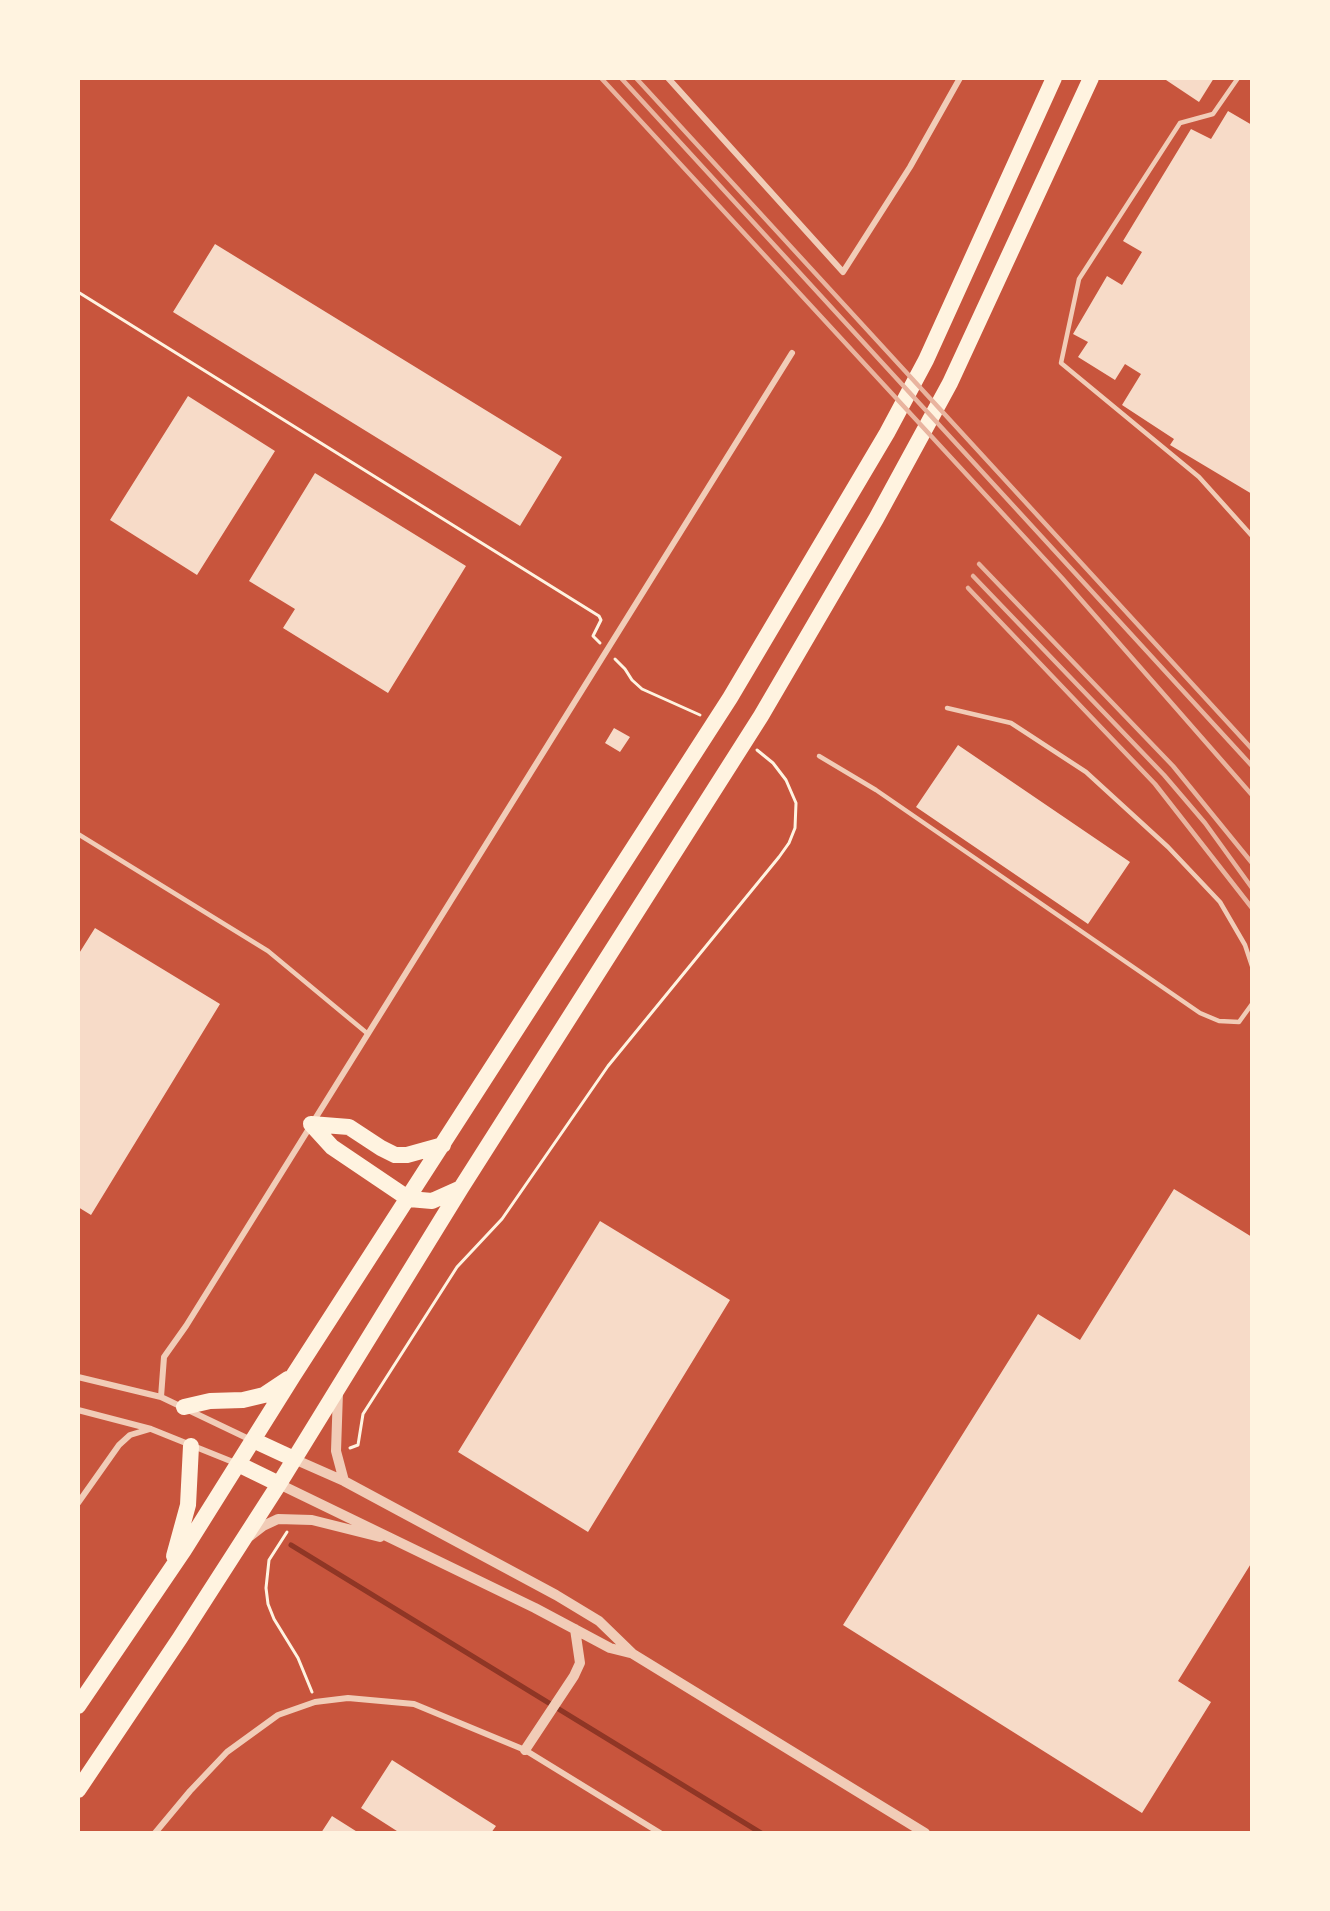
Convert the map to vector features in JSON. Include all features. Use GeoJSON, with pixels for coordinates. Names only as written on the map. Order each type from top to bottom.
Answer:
{"type":"FeatureCollection","features":[{"type":"Feature","properties":{"kind":"highway"},"geometry":{"type":"LineString","coordinates":[[78,1706],[170,1571],[730,698],[887,432],[926,360],[1054,78]]}},
{"type":"Feature","properties":{"kind":"highway"},"geometry":{"type":"LineString","coordinates":[[78,1790],[279,1484],[461,1188],[761,716],[910,458],[950,383],[1091,78]]}},
{"type":"Feature","properties":{"kind":"highway"},"geometry":{"type":"LineString","coordinates":[[311,1124],[349,1127],[395,1155],[407,1155],[443,1145]]}},
{"type":"Feature","properties":{"kind":"highway"},"geometry":{"type":"LineString","coordinates":[[311,1124],[332,1147],[409,1199],[432,1201],[461,1188]]}},
{"type":"Feature","properties":{"kind":"highway"},"geometry":{"type":"LineString","coordinates":[[184,1407],[210,1401],[243,1400],[264,1395],[293,1376]]}},
{"type":"Feature","properties":{"kind":"highway"},"geometry":{"type":"LineString","coordinates":[[253,1440],[294,1459]]}},
{"type":"Feature","properties":{"kind":"highway"},"geometry":{"type":"LineString","coordinates":[[170,1571],[188,1505],[190,1446]]}},
{"type":"Feature","properties":{"kind":"highway"},"geometry":{"type":"LineString","coordinates":[[238,1464],[279,1484]]}},
{"type":"Feature","properties":{"kind":"street"},"geometry":{"type":"LineString","coordinates":[[668,78],[843,272],[910,167],[960,78]]}},
{"type":"Feature","properties":{"kind":"street"},"geometry":{"type":"LineString","coordinates":[[161,1397],[164,1358],[792,353]]}},
{"type":"Feature","properties":{"kind":"street"},"geometry":{"type":"LineString","coordinates":[[78,1377],[161,1397],[253,1440]]}},
{"type":"Feature","properties":{"kind":"street"},"geometry":{"type":"LineString","coordinates":[[338,1389],[336,1451],[344,1481]]}},
{"type":"Feature","properties":{"kind":"street"},"geometry":{"type":"LineString","coordinates":[[78,1410],[151,1429],[238,1464]]}},
{"type":"Feature","properties":{"kind":"street"},"geometry":{"type":"LineString","coordinates":[[78,1503],[119,1445],[130,1435],[151,1429]]}},
{"type":"Feature","properties":{"kind":"street"},"geometry":{"type":"LineString","coordinates":[[294,1459],[344,1481],[556,1595],[599,1621],[633,1654],[924,1833]]}},
{"type":"Feature","properties":{"kind":"street"},"geometry":{"type":"LineString","coordinates":[[279,1484],[404,1543],[610,1648],[633,1654]]}},
{"type":"Feature","properties":{"kind":"street"},"geometry":{"type":"LineString","coordinates":[[242,1542],[263,1526],[278,1519],[312,1520],[404,1543]]}},
{"type":"Feature","properties":{"kind":"street"},"geometry":{"type":"LineString","coordinates":[[525,1749],[546,1720],[580,1663],[575,1629]]}},
{"type":"Feature","properties":{"kind":"street"},"geometry":{"type":"LineString","coordinates":[[155,1833],[227,1752],[278,1715],[315,1702],[348,1698],[414,1704],[525,1749],[660,1833]]}},
{"type":"Feature","properties":{"kind":"lane"},"geometry":{"type":"LineString","coordinates":[[1238,78],[1213,114],[1180,123],[1079,279],[1061,363],[1199,477],[1252,536]]}},
{"type":"Feature","properties":{"kind":"lane"},"geometry":{"type":"LineString","coordinates":[[947,708],[1011,723],[1086,772],[1168,847],[1220,902],[1245,945],[1252,966]]}},
{"type":"Feature","properties":{"kind":"lane"},"geometry":{"type":"LineString","coordinates":[[819,756],[876,790],[1200,1013],[1219,1021],[1239,1022],[1252,1004]]}},
{"type":"Feature","properties":{"kind":"lane"},"geometry":{"type":"LineString","coordinates":[[78,834],[268,951],[368,1034]]}},
{"type":"Feature","properties":{"kind":"path"},"geometry":{"type":"LineString","coordinates":[[78,292],[599,616],[601,620],[593,636],[642,689],[693,710]]}},
{"type":"Feature","properties":{"kind":"path"},"geometry":{"type":"LineString","coordinates":[[457,1267],[502,1219],[608,1066],[772,867],[789,843],[795,828],[796,803],[786,780],[773,763],[760,752]]}},
{"type":"Feature","properties":{"kind":"building"},"geometry":{"type":"Polygon","coordinates":[[[1163,78],[1214,78],[1199,102],[1163,78]]]}},
{"type":"Feature","properties":{"kind":"building"},"geometry":{"type":"Polygon","coordinates":[[[1228,111],[1252,125],[1252,494],[1170,445],[1174,439],[1122,405],[1141,374],[1125,364],[1115,380],[1078,357],[1088,342],[1073,334],[1107,276],[1122,285],[1142,252],[1123,241],[1191,129],[1211,139],[1228,111]]]}},
{"type":"Feature","properties":{"kind":"building"},"geometry":{"type":"Polygon","coordinates":[[[215,244],[562,457],[520,526],[173,312],[215,244]]]}},
{"type":"Feature","properties":{"kind":"building"},"geometry":{"type":"Polygon","coordinates":[[[188,396],[275,451],[197,575],[110,520],[188,396]]]}},
{"type":"Feature","properties":{"kind":"building"},"geometry":{"type":"Polygon","coordinates":[[[315,473],[466,566],[388,693],[283,628],[295,609],[249,581],[315,473]]]}},
{"type":"Feature","properties":{"kind":"building"},"geometry":{"type":"Polygon","coordinates":[[[614,728],[630,737],[620,752],[605,743],[614,728]]]}},
{"type":"Feature","properties":{"kind":"building"},"geometry":{"type":"Polygon","coordinates":[[[958,745],[1130,862],[1088,924],[916,807],[958,745]]]}},
{"type":"Feature","properties":{"kind":"building"},"geometry":{"type":"Polygon","coordinates":[[[95,928],[220,1004],[91,1215],[78,1207],[78,955],[95,928]]]}},
{"type":"Feature","properties":{"kind":"building"},"geometry":{"type":"Polygon","coordinates":[[[1174,1189],[1252,1237],[1252,1562],[1178,1681],[1211,1702],[1142,1813],[843,1625],[1038,1314],[1080,1340],[1174,1189]]]}},
{"type":"Feature","properties":{"kind":"building"},"geometry":{"type":"Polygon","coordinates":[[[600,1221],[730,1300],[588,1532],[458,1452],[600,1221]]]}},
{"type":"Feature","properties":{"kind":"building"},"geometry":{"type":"Polygon","coordinates":[[[392,1760],[496,1826],[491,1833],[400,1833],[361,1808],[392,1760]]]}},
{"type":"Feature","properties":{"kind":"building"},"geometry":{"type":"Polygon","coordinates":[[[332,1816],[359,1833],[321,1833],[332,1816]]]}},
{"type":"Feature","properties":{"kind":"waterway"},"geometry":{"type":"LineString","coordinates":[[291,1545],[761,1833]]}},
{"type":"Feature","properties":{"kind":"railway"},"geometry":{"type":"LineString","coordinates":[[601,78],[1062,578],[1252,795]]}},
{"type":"Feature","properties":{"kind":"railway"},"geometry":{"type":"LineString","coordinates":[[621,78],[1252,766]]}},
{"type":"Feature","properties":{"kind":"railway"},"geometry":{"type":"LineString","coordinates":[[636,78],[1252,749]]}},
{"type":"Feature","properties":{"kind":"railway"},"geometry":{"type":"LineString","coordinates":[[979,564],[1173,766],[1252,863]]}},
{"type":"Feature","properties":{"kind":"railway"},"geometry":{"type":"LineString","coordinates":[[973,576],[1164,775],[1205,823],[1252,888]]}},
{"type":"Feature","properties":{"kind":"railway"},"geometry":{"type":"LineString","coordinates":[[968,588],[1155,784],[1252,908]]}}]}
